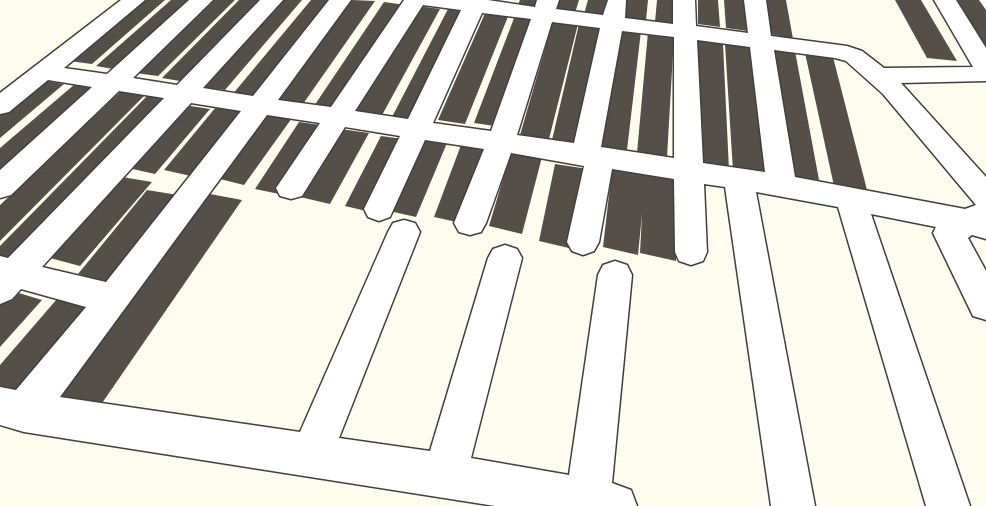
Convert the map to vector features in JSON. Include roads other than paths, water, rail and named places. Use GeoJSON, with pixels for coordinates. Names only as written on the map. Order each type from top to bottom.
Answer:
{"type":"FeatureCollection","features":[{"type":"Feature","properties":{"kind":"street"},"geometry":{"type":"LineString","coordinates":[[0,106],[134,0]]}},
{"type":"Feature","properties":{"kind":"street"},"geometry":{"type":"LineString","coordinates":[[0,187],[202,0]]}},
{"type":"Feature","properties":{"kind":"street"},"geometry":{"type":"LineString","coordinates":[[5,278],[272,0]]}},
{"type":"Feature","properties":{"kind":"street"},"geometry":{"type":"LineString","coordinates":[[12,409],[113,299],[340,0]]}},
{"type":"Feature","properties":{"kind":"street"},"geometry":{"type":"LineString","coordinates":[[291,188],[415,0]]}},
{"type":"Feature","properties":{"kind":"street"},"geometry":{"type":"LineString","coordinates":[[430,0],[615,11],[684,31],[838,51],[854,56],[881,76],[982,214]]}},
{"type":"Feature","properties":{"kind":"street"},"geometry":{"type":"LineString","coordinates":[[684,0],[691,252]]}},
{"type":"Feature","properties":{"kind":"street"},"geometry":{"type":"LineString","coordinates":[[755,0],[781,185]]}},
{"type":"Feature","properties":{"kind":"street"},"geometry":{"type":"LineString","coordinates":[[945,0],[986,68]]}},
{"type":"Feature","properties":{"kind":"street"},"geometry":{"type":"LineString","coordinates":[[311,456],[392,221],[415,130],[476,3]]}},
{"type":"Feature","properties":{"kind":"street"},"geometry":{"type":"LineString","coordinates":[[470,223],[501,142],[546,6]]}},
{"type":"Feature","properties":{"kind":"street"},"geometry":{"type":"LineString","coordinates":[[583,242],[615,11]]}},
{"type":"Feature","properties":{"kind":"street"},"geometry":{"type":"LineString","coordinates":[[43,72],[781,185],[850,198],[982,214]]}},
{"type":"Feature","properties":{"kind":"street"},"geometry":{"type":"LineString","coordinates":[[881,76],[986,74]]}},
{"type":"Feature","properties":{"kind":"street"},"geometry":{"type":"LineString","coordinates":[[739,179],[793,506]]}},
{"type":"Feature","properties":{"kind":"street"},"geometry":{"type":"LineString","coordinates":[[850,198],[948,506]]}},
{"type":"Feature","properties":{"kind":"street"},"geometry":{"type":"LineString","coordinates":[[982,214],[949,234],[986,305]]}},
{"type":"Feature","properties":{"kind":"street"},"geometry":{"type":"LineString","coordinates":[[445,475],[505,258]]}},
{"type":"Feature","properties":{"kind":"street"},"geometry":{"type":"LineString","coordinates":[[12,409],[445,475],[602,503],[615,275]]}},
{"type":"Feature","properties":{"kind":"street"},"geometry":{"type":"LineString","coordinates":[[5,278],[113,299]]}}]}
